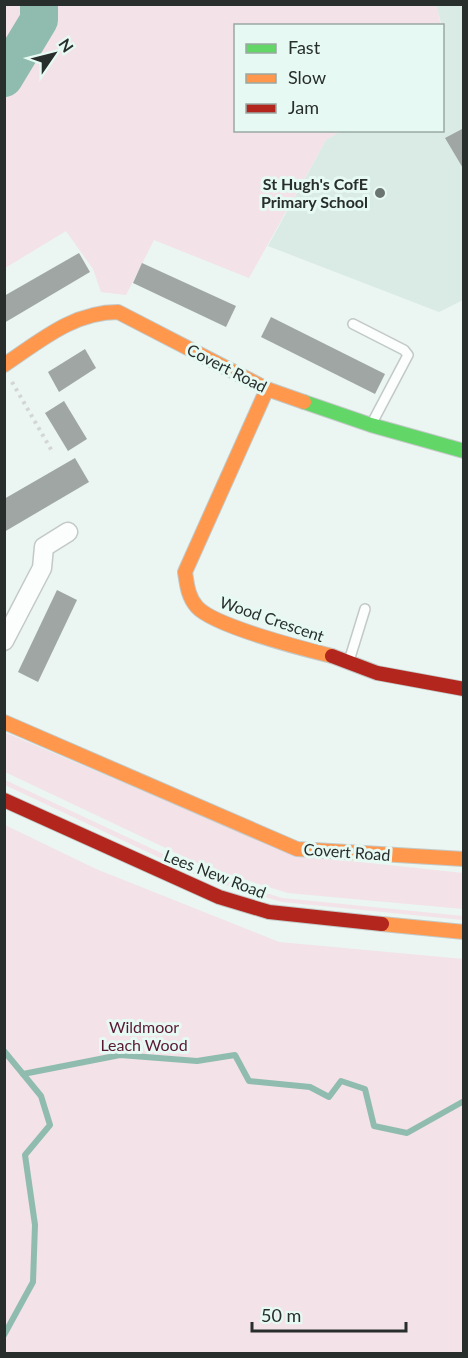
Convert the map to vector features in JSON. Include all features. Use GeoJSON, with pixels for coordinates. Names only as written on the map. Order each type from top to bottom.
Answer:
{"type":"FeatureCollection","features":[{"type":"Feature","properties":{"kind":"street","name":"Covert Road"},"geometry":{"type":"LineString","coordinates":[[6,370],[82,317],[106,310],[118,312],[267,389],[371,425],[464,451]]}},
{"type":"Feature","properties":{"kind":"street","name":"Wood Crescent"},"geometry":{"type":"LineString","coordinates":[[267,389],[185,572],[189,595],[198,608],[211,616],[273,640],[349,661],[377,673],[464,689]]}},
{"type":"Feature","properties":{"kind":"street"},"geometry":{"type":"LineString","coordinates":[[4,641],[42,568],[44,547],[68,532]]}},
{"type":"Feature","properties":{"kind":"street","name":"Covert Road"},"geometry":{"type":"LineString","coordinates":[[4,722],[297,849],[464,859]]}},
{"type":"Feature","properties":{"kind":"street","name":"Lees New Road"},"geometry":{"type":"LineString","coordinates":[[4,800],[219,897],[269,912],[464,932]]}},
{"type":"Feature","properties":{"kind":"lane"},"geometry":{"type":"LineString","coordinates":[[353,324],[404,350],[408,356],[371,425]]}},
{"type":"Feature","properties":{"kind":"lane"},"geometry":{"type":"LineString","coordinates":[[349,661],[365,609]]}},
{"type":"Feature","properties":{"kind":"path"},"geometry":{"type":"LineString","coordinates":[[6,370],[52,451]]}},
{"type":"Feature","properties":{"kind":"shaded area","name":"St Hugh's CofE Primary School"},"geometry":{"type":"Polygon","coordinates":[[[436,5],[463,5],[463,300],[439,312],[268,246],[326,140],[339,132],[444,132],[444,24],[441,24],[436,5]]]}},
{"type":"Feature","properties":{"kind":"green space"},"geometry":{"type":"Polygon","coordinates":[[[436,4],[441,24],[234,24],[234,132],[339,132],[326,140],[249,278],[154,240],[126,295],[101,292],[93,269],[66,231],[5,268],[5,5],[436,4]]]}},
{"type":"Feature","properties":{"kind":"green space"},"geometry":{"type":"Polygon","coordinates":[[[4,732],[294,855],[463,873],[463,909],[288,893],[208,868],[5,772],[4,732]]]}},
{"type":"Feature","properties":{"kind":"green space"},"geometry":{"type":"Polygon","coordinates":[[[5,780],[208,875],[282,898],[463,916],[463,920],[282,902],[207,880],[5,785],[5,780]]]}},
{"type":"Feature","properties":{"kind":"green space","name":"Wildmoor Leach Wood"},"geometry":{"type":"Polygon","coordinates":[[[5,825],[96,869],[279,942],[463,959],[463,1353],[5,1353],[5,825]]]}},
{"type":"Feature","properties":{"kind":"building"},"geometry":{"type":"Polygon","coordinates":[[[464,128],[464,170],[445,138],[464,128]]]}},
{"type":"Feature","properties":{"kind":"building"},"geometry":{"type":"Polygon","coordinates":[[[79,253],[90,272],[4,323],[4,296],[79,253]]]}},
{"type":"Feature","properties":{"kind":"building"},"geometry":{"type":"Polygon","coordinates":[[[142,263],[236,306],[226,327],[133,283],[142,263]]]}},
{"type":"Feature","properties":{"kind":"building"},"geometry":{"type":"Polygon","coordinates":[[[271,317],[385,374],[375,394],[261,337],[271,317]]]}},
{"type":"Feature","properties":{"kind":"building"},"geometry":{"type":"Polygon","coordinates":[[[85,349],[96,368],[59,392],[48,372],[85,349]]]}},
{"type":"Feature","properties":{"kind":"building"},"geometry":{"type":"Polygon","coordinates":[[[64,401],[87,439],[68,451],[45,413],[64,401]]]}},
{"type":"Feature","properties":{"kind":"building"},"geometry":{"type":"Polygon","coordinates":[[[75,458],[89,482],[4,532],[4,499],[75,458]]]}},
{"type":"Feature","properties":{"kind":"building"},"geometry":{"type":"Polygon","coordinates":[[[57,590],[77,600],[38,682],[18,672],[57,590]]]}},
{"type":"Feature","properties":{"kind":"waterway"},"geometry":{"type":"LineString","coordinates":[[4,78],[39,20],[39,4]]}},
{"type":"Feature","properties":{"kind":"waterway"},"geometry":{"type":"LineString","coordinates":[[4,1051],[23,1074],[120,1055],[197,1061],[235,1055],[249,1081],[310,1087],[329,1097],[341,1081],[365,1089],[374,1126],[407,1133],[464,1101]]}},
{"type":"Feature","properties":{"kind":"waterway"},"geometry":{"type":"LineString","coordinates":[[4,1335],[33,1282],[35,1225],[25,1155],[50,1125],[41,1096],[23,1074]]}},
{"type":"Feature","properties":{"kind":"traffic: fast"},"geometry":{"type":"LineString","coordinates":[[304,402],[371,425],[464,451]]}},
{"type":"Feature","properties":{"kind":"traffic: slow"},"geometry":{"type":"LineString","coordinates":[[4,365],[72,322],[102,313],[118,312],[267,389],[304,402]]}},
{"type":"Feature","properties":{"kind":"traffic: slow"},"geometry":{"type":"LineString","coordinates":[[267,389],[185,572],[188,591],[197,607],[221,622],[260,636],[332,656]]}},
{"type":"Feature","properties":{"kind":"traffic: slow"},"geometry":{"type":"LineString","coordinates":[[4,722],[297,849],[464,859]]}},
{"type":"Feature","properties":{"kind":"traffic: slow"},"geometry":{"type":"LineString","coordinates":[[382,924],[464,932]]}},
{"type":"Feature","properties":{"kind":"traffic: jam"},"geometry":{"type":"LineString","coordinates":[[332,656],[377,673],[464,689]]}},
{"type":"Feature","properties":{"kind":"traffic: jam"},"geometry":{"type":"LineString","coordinates":[[4,800],[219,897],[269,912],[382,924]]}},
{"type":"Feature","properties":{"kind":"place","name":"St Hugh's CofE Primary School"},"geometry":{"type":"Point","coordinates":[380,193]}}]}
